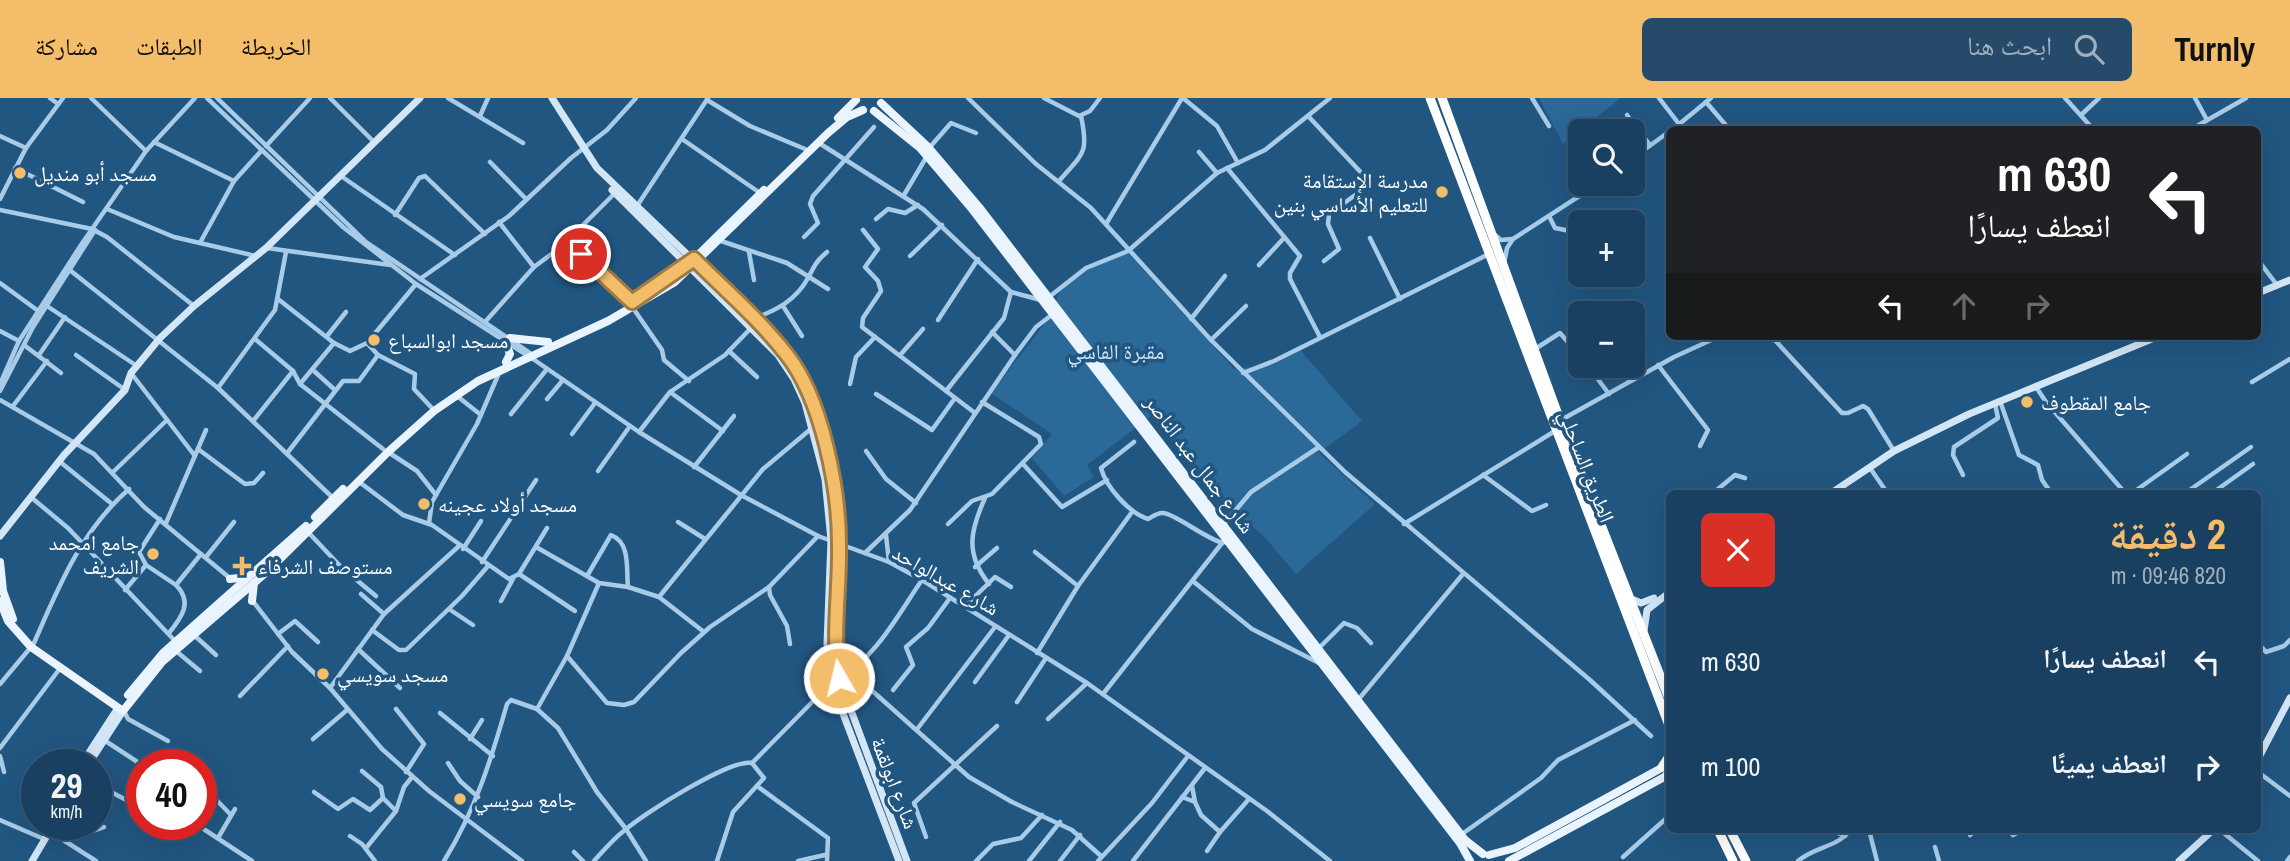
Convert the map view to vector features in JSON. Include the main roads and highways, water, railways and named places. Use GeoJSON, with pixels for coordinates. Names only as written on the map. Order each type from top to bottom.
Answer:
{"type":"FeatureCollection","features":[{"type":"Feature","properties":{"kind":"highway","name":"الطريق الساحلي"},"geometry":{"type":"LineString","coordinates":[[1430,98],[1555,431],[1666,691]]}},
{"type":"Feature","properties":{"kind":"highway","name":"الطريق الساحلي"},"geometry":{"type":"LineString","coordinates":[[1442,98],[1666,716]]}},
{"type":"Feature","properties":{"kind":"highway"},"geometry":{"type":"LineString","coordinates":[[1719,833],[1733,861]]}},
{"type":"Feature","properties":{"kind":"highway"},"geometry":{"type":"LineString","coordinates":[[1735,833],[1746,861]]}},
{"type":"Feature","properties":{"kind":"main road"},"geometry":{"type":"LineString","coordinates":[[693,264],[760,193],[856,99],[863,110]]}},
{"type":"Feature","properties":{"kind":"main road"},"geometry":{"type":"LineString","coordinates":[[252,601],[252,580],[431,407],[503,366],[633,305],[693,264],[721,240],[846,117],[863,110],[874,111],[882,100]]}},
{"type":"Feature","properties":{"kind":"main road","name":"شارع جمال عبد الناصر"},"geometry":{"type":"LineString","coordinates":[[882,100],[928,152],[1224,524],[1461,835],[1490,857]]}},
{"type":"Feature","properties":{"kind":"main road","name":"شارع جمال عبد الناصر"},"geometry":{"type":"LineString","coordinates":[[874,111],[928,152]]}},
{"type":"Feature","properties":{"kind":"main road","name":"شارع جمال عبد الناصر"},"geometry":{"type":"LineString","coordinates":[[1046,299],[1053,313],[1224,540],[1325,666],[1460,842],[1471,861]]}},
{"type":"Feature","properties":{"kind":"main road"},"geometry":{"type":"LineString","coordinates":[[529,355],[548,342],[633,305]]}},
{"type":"Feature","properties":{"kind":"main road"},"geometry":{"type":"LineString","coordinates":[[122,707],[176,646],[308,531],[385,451],[456,396],[503,366],[510,354],[508,340],[548,342]]}},
{"type":"Feature","properties":{"kind":"main road"},"geometry":{"type":"LineString","coordinates":[[0,562],[9,611],[32,645],[122,707]]}},
{"type":"Feature","properties":{"kind":"main road"},"geometry":{"type":"LineString","coordinates":[[230,579],[252,580]]}},
{"type":"Feature","properties":{"kind":"main road"},"geometry":{"type":"LineString","coordinates":[[176,646],[195,636],[241,588]]}},
{"type":"Feature","properties":{"kind":"main road"},"geometry":{"type":"LineString","coordinates":[[0,601],[8,621],[32,645],[122,707]]}},
{"type":"Feature","properties":{"kind":"main road"},"geometry":{"type":"LineString","coordinates":[[1471,861],[1516,848],[1666,772]]}},
{"type":"Feature","properties":{"kind":"main road"},"geometry":{"type":"LineString","coordinates":[[1509,861],[1666,772]]}},
{"type":"Feature","properties":{"kind":"place","name":"مسجد أبو منديل"},"geometry":{"type":"Point","coordinates":[20,173]}},
{"type":"Feature","properties":{"kind":"place","name":"مدرسة اﻹستقامة للتعليم اﻷساسي بنين"},"geometry":{"type":"Point","coordinates":[1442,192]}},
{"type":"Feature","properties":{"kind":"place","name":"مسجد ابوالسباع"},"geometry":{"type":"Point","coordinates":[374,340]}},
{"type":"Feature","properties":{"kind":"place","name":"جامع المقطوف"},"geometry":{"type":"Point","coordinates":[2027,402]}},
{"type":"Feature","properties":{"kind":"place","name":"مسجد أولاد عجينه"},"geometry":{"type":"Point","coordinates":[424,504]}},
{"type":"Feature","properties":{"kind":"place","name":"جامع امحمد الشريف"},"geometry":{"type":"Point","coordinates":[153,554]}},
{"type":"Feature","properties":{"kind":"place","name":"مستوصف الشرفاء"},"geometry":{"type":"Point","coordinates":[242,566]}},
{"type":"Feature","properties":{"kind":"place","name":"مسجد سويسي"},"geometry":{"type":"Point","coordinates":[323,674]}},
{"type":"Feature","properties":{"kind":"place","name":"جامع سويسي"},"geometry":{"type":"Point","coordinates":[460,799]}},
{"type":"Feature","properties":{"kind":"park label","name":"مقبرة الفاسي"},"geometry":{"type":"Point","coordinates":[1116,351]}}]}
